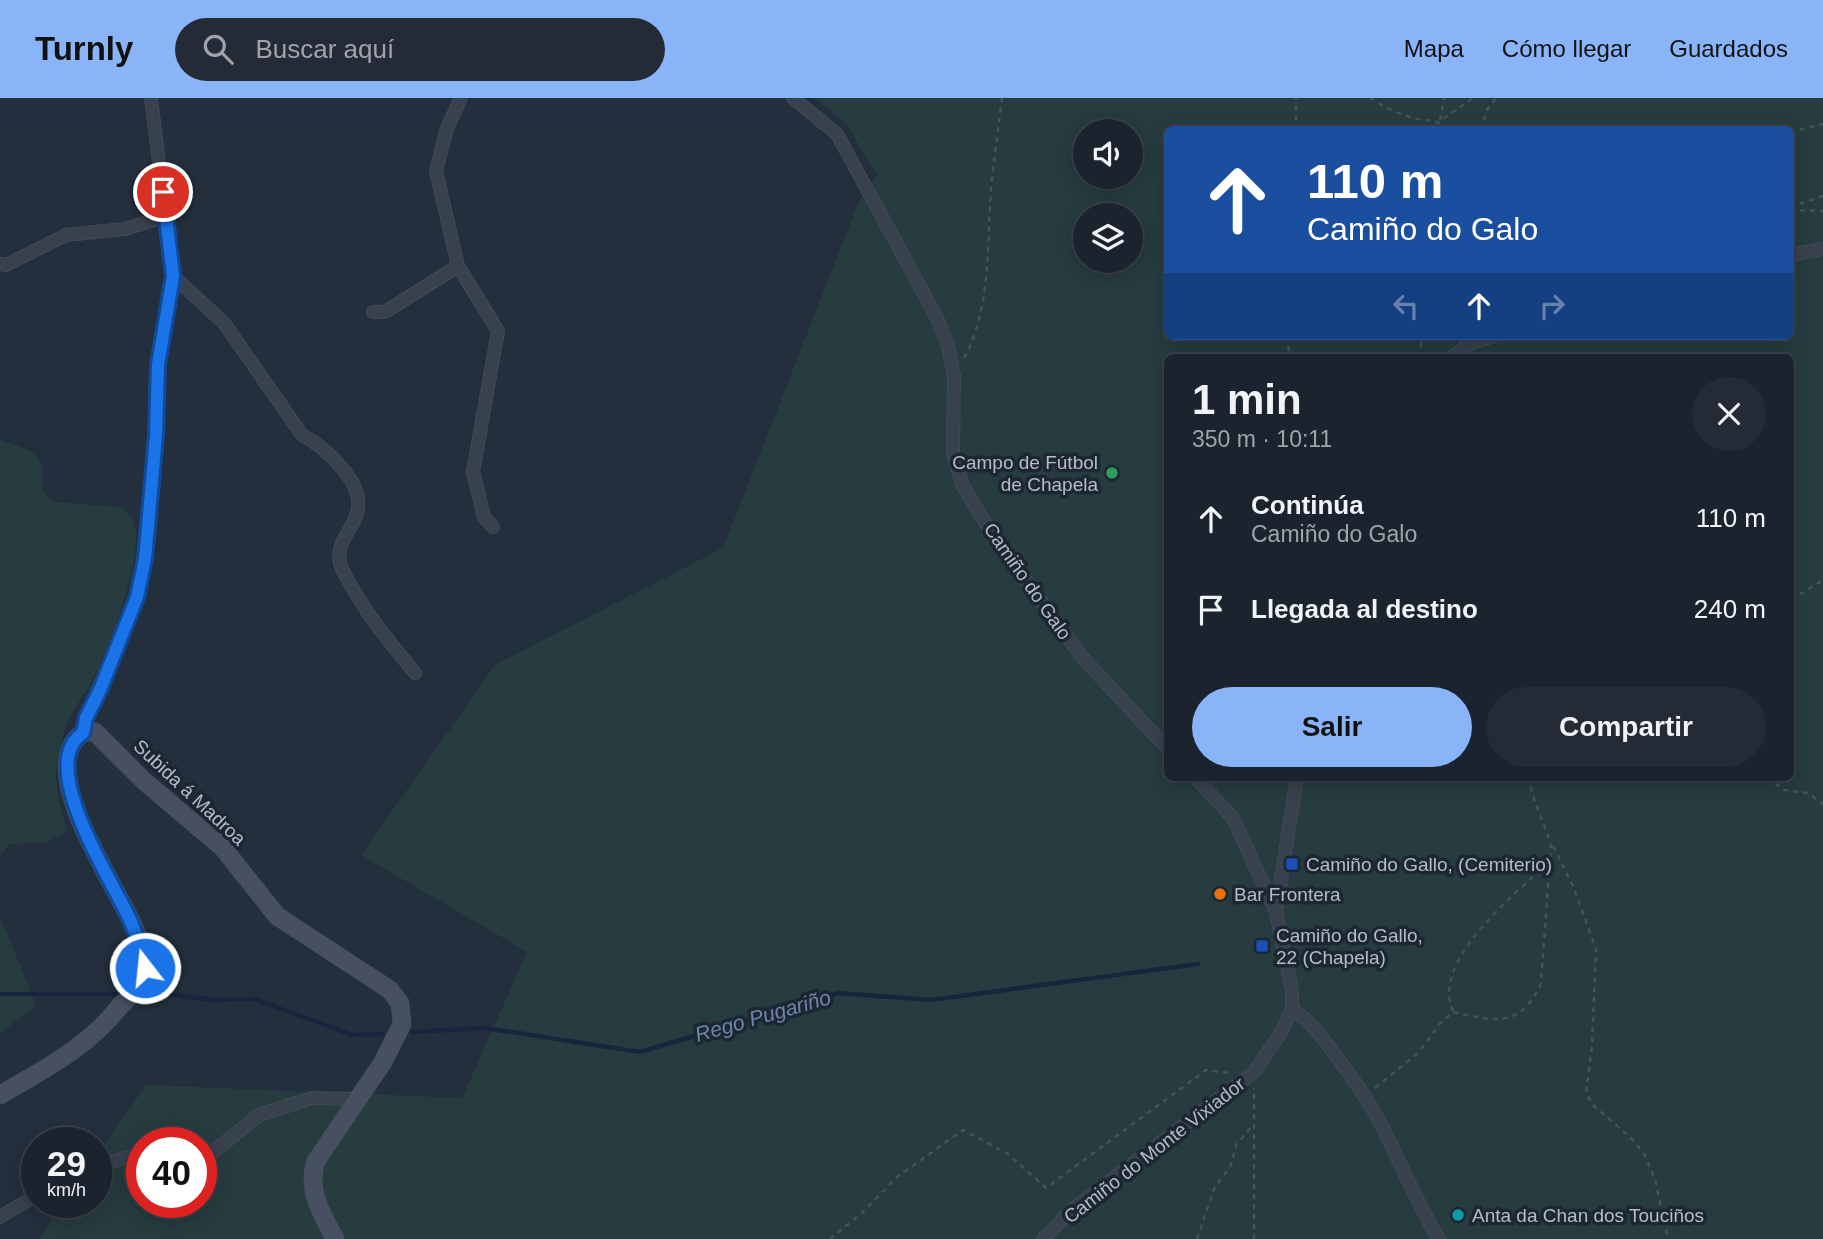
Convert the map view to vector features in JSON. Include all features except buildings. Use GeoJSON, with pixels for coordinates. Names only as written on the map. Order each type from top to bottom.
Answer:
{"type":"FeatureCollection","features":[{"type":"Feature","properties":{"kind":"street"},"geometry":{"type":"LineString","coordinates":[[0,1095],[58,1061],[91,1037],[130,996],[142,980],[145,968],[144,954],[130,920],[80,823],[67,763],[68,752],[74,740],[83,733],[86,718],[137,597],[145,559],[156,436],[158,365],[173,276],[151,98]]}},
{"type":"Feature","properties":{"kind":"street"},"geometry":{"type":"LineString","coordinates":[[461,98],[447,128],[436,171],[458,266],[498,331],[473,472],[484,517],[493,527]]}},
{"type":"Feature","properties":{"kind":"street","name":"Camiño do Galo"},"geometry":{"type":"LineString","coordinates":[[793,98],[837,134],[937,318],[948,346],[954,376],[953,454],[963,486],[991,531],[1082,657],[1164,745]]}},
{"type":"Feature","properties":{"kind":"street"},"geometry":{"type":"LineString","coordinates":[[0,264],[6,264],[66,235],[125,229],[166,216]]}},
{"type":"Feature","properties":{"kind":"street"},"geometry":{"type":"LineString","coordinates":[[1794,254],[1823,249]]}},
{"type":"Feature","properties":{"kind":"street"},"geometry":{"type":"LineString","coordinates":[[373,312],[385,312],[458,266]]}},
{"type":"Feature","properties":{"kind":"street"},"geometry":{"type":"LineString","coordinates":[[173,276],[224,323],[302,435],[316,442],[338,461],[356,493],[358,512],[340,546],[340,564],[364,609],[415,673]]}},
{"type":"Feature","properties":{"kind":"street"},"geometry":{"type":"LineString","coordinates":[[1456,354],[1471,343],[1481,340]]}},
{"type":"Feature","properties":{"kind":"street","name":"Subida á Madroa"},"geometry":{"type":"LineString","coordinates":[[83,733],[90,731],[98,734],[144,781],[223,848],[277,916],[390,990],[400,1003],[402,1024],[383,1062],[316,1161],[311,1175],[312,1188],[335,1239]]}},
{"type":"Feature","properties":{"kind":"street"},"geometry":{"type":"LineString","coordinates":[[1199,781],[1233,818],[1276,912],[1292,991],[1292,1010],[1302,1016],[1321,1037],[1363,1094],[1439,1239]]}},
{"type":"Feature","properties":{"kind":"street"},"geometry":{"type":"LineString","coordinates":[[1276,912],[1296,781]]}},
{"type":"Feature","properties":{"kind":"street","name":"Camiño do Monte Vixiador"},"geometry":{"type":"LineString","coordinates":[[1043,1239],[1076,1207],[1249,1076],[1280,1034],[1292,1010]]}},
{"type":"Feature","properties":{"kind":"street"},"geometry":{"type":"LineString","coordinates":[[217,1149],[259,1115],[312,1098],[358,1099]]}},
{"type":"Feature","properties":{"kind":"street"},"geometry":{"type":"LineString","coordinates":[[0,1217],[21,1205]]}},
{"type":"Feature","properties":{"kind":"path"},"geometry":{"type":"LineString","coordinates":[[954,376],[971,346],[985,292],[992,177],[1002,98]]}},
{"type":"Feature","properties":{"kind":"path"},"geometry":{"type":"LineString","coordinates":[[1296,98],[1296,126]]}},
{"type":"Feature","properties":{"kind":"path"},"geometry":{"type":"LineString","coordinates":[[1370,98],[1416,119],[1440,121],[1446,126]]}},
{"type":"Feature","properties":{"kind":"path"},"geometry":{"type":"LineString","coordinates":[[1441,126],[1444,98]]}},
{"type":"Feature","properties":{"kind":"path"},"geometry":{"type":"LineString","coordinates":[[1432,126],[1474,98]]}},
{"type":"Feature","properties":{"kind":"path"},"geometry":{"type":"LineString","coordinates":[[1482,126],[1496,98]]}},
{"type":"Feature","properties":{"kind":"path"},"geometry":{"type":"LineString","coordinates":[[1794,131],[1823,124]]}},
{"type":"Feature","properties":{"kind":"path"},"geometry":{"type":"LineString","coordinates":[[1794,207],[1823,196]]}},
{"type":"Feature","properties":{"kind":"path"},"geometry":{"type":"LineString","coordinates":[[1794,209],[1823,211]]}},
{"type":"Feature","properties":{"kind":"path"},"geometry":{"type":"LineString","coordinates":[[1794,596],[1823,580]]}},
{"type":"Feature","properties":{"kind":"path"},"geometry":{"type":"LineString","coordinates":[[1530,781],[1551,844],[1573,886],[1596,949],[1592,1046],[1586,1093],[1593,1105],[1645,1154],[1656,1183],[1668,1239]]}},
{"type":"Feature","properties":{"kind":"path"},"geometry":{"type":"LineString","coordinates":[[1773,781],[1783,790],[1808,793],[1823,804]]}},
{"type":"Feature","properties":{"kind":"path"},"geometry":{"type":"LineString","coordinates":[[1453,1012],[1478,1017],[1516,1017],[1532,1002],[1541,984],[1551,844]]}},
{"type":"Feature","properties":{"kind":"path"},"geometry":{"type":"LineString","coordinates":[[1453,1012],[1447,998],[1454,972],[1470,940],[1550,861]]}},
{"type":"Feature","properties":{"kind":"path"},"geometry":{"type":"LineString","coordinates":[[1363,1094],[1374,1089],[1418,1053],[1442,1021],[1453,1012]]}},
{"type":"Feature","properties":{"kind":"path"},"geometry":{"type":"LineString","coordinates":[[830,1239],[863,1212],[897,1177],[963,1130],[1008,1154],[1046,1188],[1206,1070],[1249,1076],[1254,1084],[1254,1239]]}},
{"type":"Feature","properties":{"kind":"path"},"geometry":{"type":"LineString","coordinates":[[1197,1239],[1214,1189],[1231,1165],[1236,1145],[1254,1124]]}},
{"type":"Feature","properties":{"kind":"green space"},"geometry":{"type":"Polygon","coordinates":[[[816,98],[1823,98],[1823,1239],[39,1239],[53,1218],[112,1218],[112,1134],[146,1085],[462,1098],[527,952],[361,855],[495,665],[723,548],[859,201],[877,175],[846,124],[816,98]]]}},
{"type":"Feature","properties":{"kind":"green space"},"geometry":{"type":"Polygon","coordinates":[[[0,440],[29,451],[39,459],[44,491],[55,502],[123,509],[133,521],[136,543],[129,583],[115,627],[92,681],[69,718],[61,743],[56,780],[66,832],[48,842],[9,844],[0,856],[0,440]]]}},
{"type":"Feature","properties":{"kind":"green space"},"geometry":{"type":"Polygon","coordinates":[[[0,916],[36,1005],[0,1034],[0,916]]]}},
{"type":"Feature","properties":{"kind":"waterway","name":"Rego Pugariño"},"geometry":{"type":"LineString","coordinates":[[412,1032],[485,1028],[640,1052],[838,993],[931,1000],[1198,964]]}},
{"type":"Feature","properties":{"kind":"waterway","name":"Rego Pugariño"},"geometry":{"type":"LineString","coordinates":[[149,992],[214,1000],[255,999],[352,1035],[382,1034]]}},
{"type":"Feature","properties":{"kind":"waterway","name":"Rego Pugariño"},"geometry":{"type":"LineString","coordinates":[[0,994],[117,994]]}},
{"type":"Feature","properties":{"kind":"place","name":"Campo de Fútbol de Chapela"},"geometry":{"type":"Point","coordinates":[1112,473]}},
{"type":"Feature","properties":{"kind":"place","name":"Camiño do Gallo, (Cemiterio)"},"geometry":{"type":"Point","coordinates":[1292,864]}},
{"type":"Feature","properties":{"kind":"place","name":"Bar Frontera"},"geometry":{"type":"Point","coordinates":[1220,894]}},
{"type":"Feature","properties":{"kind":"place","name":"Camiño do Gallo, 22 (Chapela)"},"geometry":{"type":"Point","coordinates":[1262,946]}},
{"type":"Feature","properties":{"kind":"place","name":"Anta da Chan dos Touciños"},"geometry":{"type":"Point","coordinates":[1458,1215]}},
{"type":"Feature","properties":{"kind":"route"},"geometry":{"type":"LineString","coordinates":[[145,968],[144,954],[130,920],[80,823],[67,763],[68,752],[74,740],[83,733],[83,725],[137,597],[145,559],[156,436],[158,365],[173,276],[163,192]]}}]}
